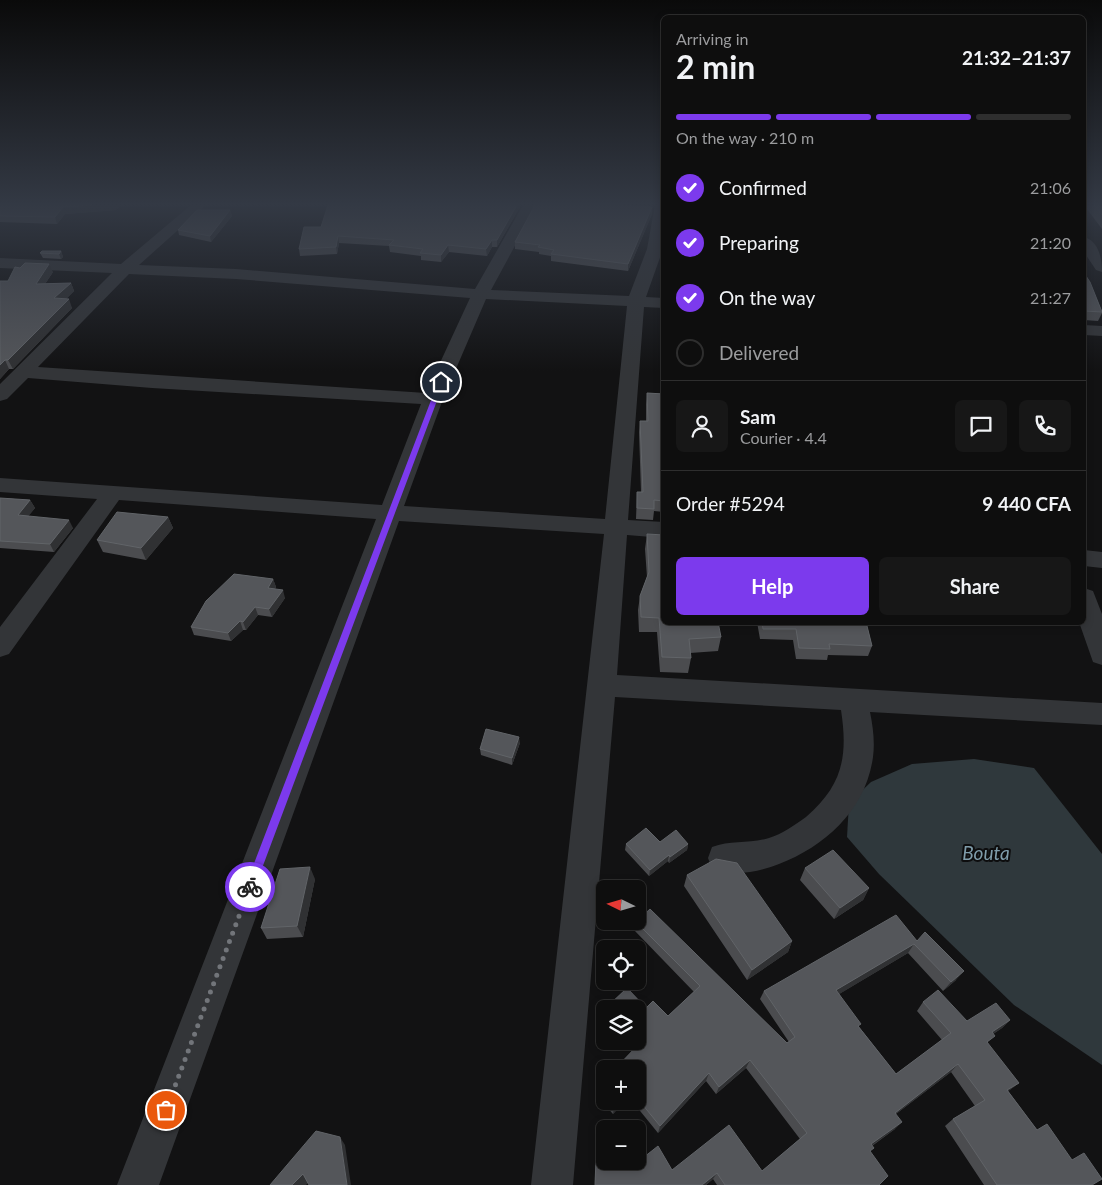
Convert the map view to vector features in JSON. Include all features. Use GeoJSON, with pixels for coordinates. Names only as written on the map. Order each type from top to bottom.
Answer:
{"type":"FeatureCollection","features":[{"type":"Feature","properties":{"kind":"street"},"geometry":{"type":"LineString","coordinates":[[0,394],[25,372],[135,260]]}},
{"type":"Feature","properties":{"kind":"street"},"geometry":{"type":"LineString","coordinates":[[138,1185],[433,399],[480,294],[499,260]]}},
{"type":"Feature","properties":{"kind":"street"},"geometry":{"type":"LineString","coordinates":[[552,1185],[602,685],[636,301],[651,260]]}},
{"type":"Feature","properties":{"kind":"street"},"geometry":{"type":"LineString","coordinates":[[0,263],[246,275],[480,294],[661,303]]}},
{"type":"Feature","properties":{"kind":"street"},"geometry":{"type":"LineString","coordinates":[[1086,330],[1102,331]]}},
{"type":"Feature","properties":{"kind":"street"},"geometry":{"type":"LineString","coordinates":[[25,372],[152,382],[433,399]]}},
{"type":"Feature","properties":{"kind":"street"},"geometry":{"type":"LineString","coordinates":[[0,485],[391,513],[661,530]]}},
{"type":"Feature","properties":{"kind":"street"},"geometry":{"type":"LineString","coordinates":[[0,647],[112,494]]}},
{"type":"Feature","properties":{"kind":"street"},"geometry":{"type":"LineString","coordinates":[[1086,558],[1102,560]]}},
{"type":"Feature","properties":{"kind":"street"},"geometry":{"type":"LineString","coordinates":[[1086,603],[1102,655]]}},
{"type":"Feature","properties":{"kind":"street"},"geometry":{"type":"LineString","coordinates":[[602,685],[1102,714]]}},
{"type":"Feature","properties":{"kind":"street"},"geometry":{"type":"LineString","coordinates":[[724,858],[747,857],[769,853],[789,845],[807,835],[835,809],[846,795],[857,764],[859,739],[854,700]]}},
{"type":"Feature","properties":{"kind":"water","name":"Bouta"},"geometry":{"type":"Polygon","coordinates":[[[974,759],[1034,768],[1102,854],[1102,1065],[1014,1005],[879,874],[847,837],[849,803],[871,782],[912,764],[974,759]]]}},
{"type":"Feature","properties":{"kind":"building"},"geometry":{"type":"Polygon","coordinates":[[[600,260],[630,260],[628,264],[600,260]]]}},
{"type":"Feature","properties":{"kind":"building"},"geometry":{"type":"Polygon","coordinates":[[[25,263],[49,264],[36,284],[71,283],[54,298],[69,299],[8,360],[5,360],[0,365],[0,281],[8,281],[15,267],[20,268],[25,263]]]}},
{"type":"Feature","properties":{"kind":"building"},"geometry":{"type":"Polygon","coordinates":[[[1086,276],[1090,282],[1102,312],[1086,311],[1086,276]]]}},
{"type":"Feature","properties":{"kind":"building"},"geometry":{"type":"Polygon","coordinates":[[[647,393],[661,394],[661,501],[654,500],[654,509],[637,508],[637,492],[643,492],[640,421],[648,421],[647,393]]]}},
{"type":"Feature","properties":{"kind":"building"},"geometry":{"type":"Polygon","coordinates":[[[0,498],[30,500],[18,515],[69,520],[50,544],[0,541],[0,498]]]}},
{"type":"Feature","properties":{"kind":"building"},"geometry":{"type":"Polygon","coordinates":[[[117,512],[168,517],[141,548],[97,540],[117,512]]]}},
{"type":"Feature","properties":{"kind":"building"},"geometry":{"type":"Polygon","coordinates":[[[647,534],[661,535],[661,625],[719,625],[721,637],[689,639],[691,658],[662,657],[659,618],[641,617],[640,596],[649,572],[647,534]]]}},
{"type":"Feature","properties":{"kind":"building"},"geometry":{"type":"Polygon","coordinates":[[[234,574],[273,579],[268,588],[283,590],[269,609],[255,607],[243,622],[240,621],[228,633],[191,627],[206,601],[234,574]]]}},
{"type":"Feature","properties":{"kind":"building"},"geometry":{"type":"Polygon","coordinates":[[[762,625],[867,625],[872,646],[829,644],[830,649],[799,648],[796,629],[763,629],[762,625]]]}},
{"type":"Feature","properties":{"kind":"building"},"geometry":{"type":"Polygon","coordinates":[[[486,729],[519,737],[512,758],[480,749],[486,729]]]}},
{"type":"Feature","properties":{"kind":"building"},"geometry":{"type":"Polygon","coordinates":[[[646,828],[660,842],[676,830],[688,844],[670,857],[669,855],[650,870],[626,844],[646,828]]]}},
{"type":"Feature","properties":{"kind":"building"},"geometry":{"type":"Polygon","coordinates":[[[833,850],[869,888],[840,908],[805,868],[833,850]]]}},
{"type":"Feature","properties":{"kind":"building"},"geometry":{"type":"Polygon","coordinates":[[[716,859],[737,863],[792,941],[752,970],[687,875],[716,859]]]}},
{"type":"Feature","properties":{"kind":"building"},"geometry":{"type":"Polygon","coordinates":[[[310,867],[297,926],[261,928],[280,869],[310,867]]]}},
{"type":"Feature","properties":{"kind":"building"},"geometry":{"type":"Polygon","coordinates":[[[650,909],[787,1043],[795,1037],[764,991],[896,915],[917,941],[925,932],[964,971],[951,982],[914,944],[836,990],[861,1024],[858,1026],[896,1074],[951,1033],[923,1002],[938,990],[967,1021],[996,1003],[1010,1020],[992,1032],[995,1036],[987,1042],[1019,1083],[1007,1090],[1037,1130],[1047,1124],[1072,1160],[1084,1153],[1102,1179],[1092,1185],[997,1185],[953,1119],[985,1100],[958,1064],[895,1113],[902,1122],[871,1144],[874,1148],[870,1151],[888,1176],[879,1185],[725,1185],[717,1173],[702,1185],[595,1185],[596,1158],[596,1170],[646,1170],[646,1156],[658,1146],[672,1170],[729,1125],[762,1171],[807,1133],[750,1060],[719,1087],[709,1073],[660,1126],[646,1109],[646,1060],[624,1060],[633,1050],[646,1050],[646,1008],[653,1001],[668,1016],[700,986],[644,930],[646,930],[646,913],[650,909]]]}},
{"type":"Feature","properties":{"kind":"building"},"geometry":{"type":"Polygon","coordinates":[[[625,990],[629,990],[638,1000],[614,1000],[625,990]]]}},
{"type":"Feature","properties":{"kind":"building"},"geometry":{"type":"Polygon","coordinates":[[[316,1131],[340,1137],[347,1185],[309,1185],[303,1174],[292,1185],[270,1185],[316,1131]]]}},
{"type":"Feature","properties":{"kind":"way so far"},"geometry":{"type":"LineString","coordinates":[[166,1110],[250,887]]}},
{"type":"Feature","properties":{"kind":"route"},"geometry":{"type":"LineString","coordinates":[[250,887],[441,382]]}}]}
